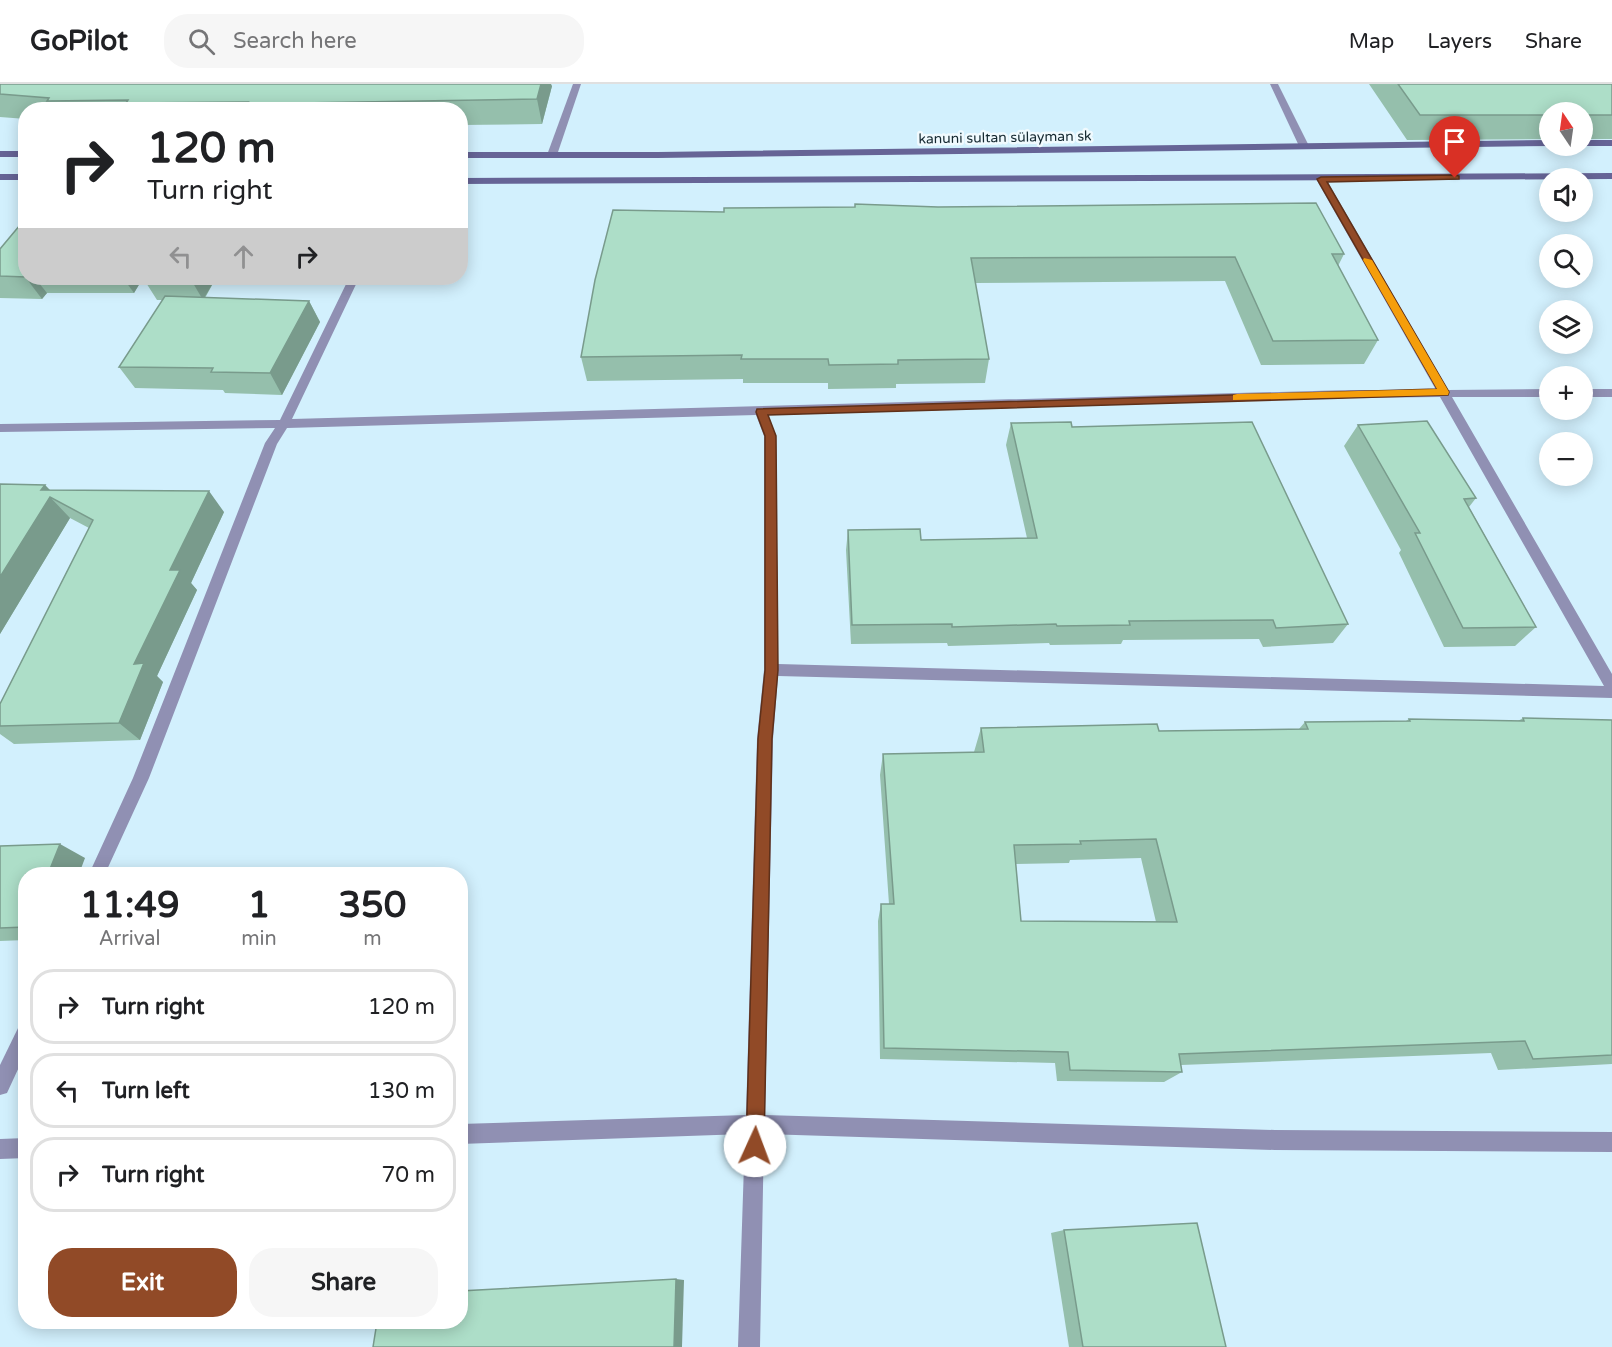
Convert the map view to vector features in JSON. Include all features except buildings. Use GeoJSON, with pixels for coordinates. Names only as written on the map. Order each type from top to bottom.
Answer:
{"type":"FeatureCollection","features":[{"type":"Feature","properties":{"kind":"main road","name":"kanuni sultan sülayman sk"},"geometry":{"type":"LineString","coordinates":[[468,155],[1539,143]]}},
{"type":"Feature","properties":{"kind":"main road"},"geometry":{"type":"LineString","coordinates":[[1593,143],[1612,143]]}},
{"type":"Feature","properties":{"kind":"main road"},"geometry":{"type":"LineString","coordinates":[[0,154],[18,154]]}},
{"type":"Feature","properties":{"kind":"main road"},"geometry":{"type":"LineString","coordinates":[[468,181],[1612,176]]}},
{"type":"Feature","properties":{"kind":"main road"},"geometry":{"type":"LineString","coordinates":[[0,177],[18,177]]}},
{"type":"Feature","properties":{"kind":"street"},"geometry":{"type":"LineString","coordinates":[[552,155],[577,84]]}},
{"type":"Feature","properties":{"kind":"street"},"geometry":{"type":"LineString","coordinates":[[1274,84],[1304,146]]}},
{"type":"Feature","properties":{"kind":"street"},"geometry":{"type":"LineString","coordinates":[[1321,179],[1612,687]]}},
{"type":"Feature","properties":{"kind":"street"},"geometry":{"type":"LineString","coordinates":[[100,867],[141,778],[271,443],[284,423],[351,285]]}},
{"type":"Feature","properties":{"kind":"street"},"geometry":{"type":"LineString","coordinates":[[0,428],[761,412],[1444,392],[1539,393]]}},
{"type":"Feature","properties":{"kind":"street"},"geometry":{"type":"LineString","coordinates":[[1593,393],[1612,393]]}},
{"type":"Feature","properties":{"kind":"street"},"geometry":{"type":"LineString","coordinates":[[749,1347],[765,739],[771,670],[770,436],[761,412]]}},
{"type":"Feature","properties":{"kind":"street"},"geometry":{"type":"LineString","coordinates":[[771,670],[1612,692]]}},
{"type":"Feature","properties":{"kind":"street"},"geometry":{"type":"LineString","coordinates":[[0,1086],[18,1047]]}},
{"type":"Feature","properties":{"kind":"street"},"geometry":{"type":"LineString","coordinates":[[468,1134],[755,1124],[1275,1140],[1612,1142]]}},
{"type":"Feature","properties":{"kind":"street"},"geometry":{"type":"LineString","coordinates":[[0,1149],[18,1148]]}},
{"type":"Feature","properties":{"kind":"slow traffic"},"geometry":{"type":"LineString","coordinates":[[1237,397],[1444,392],[1368,260]]}},
{"type":"Feature","properties":{"kind":"route"},"geometry":{"type":"LineString","coordinates":[[755,1146],[765,739],[771,670],[770,436],[761,412],[1444,392],[1321,179],[1455,178]]}}]}
